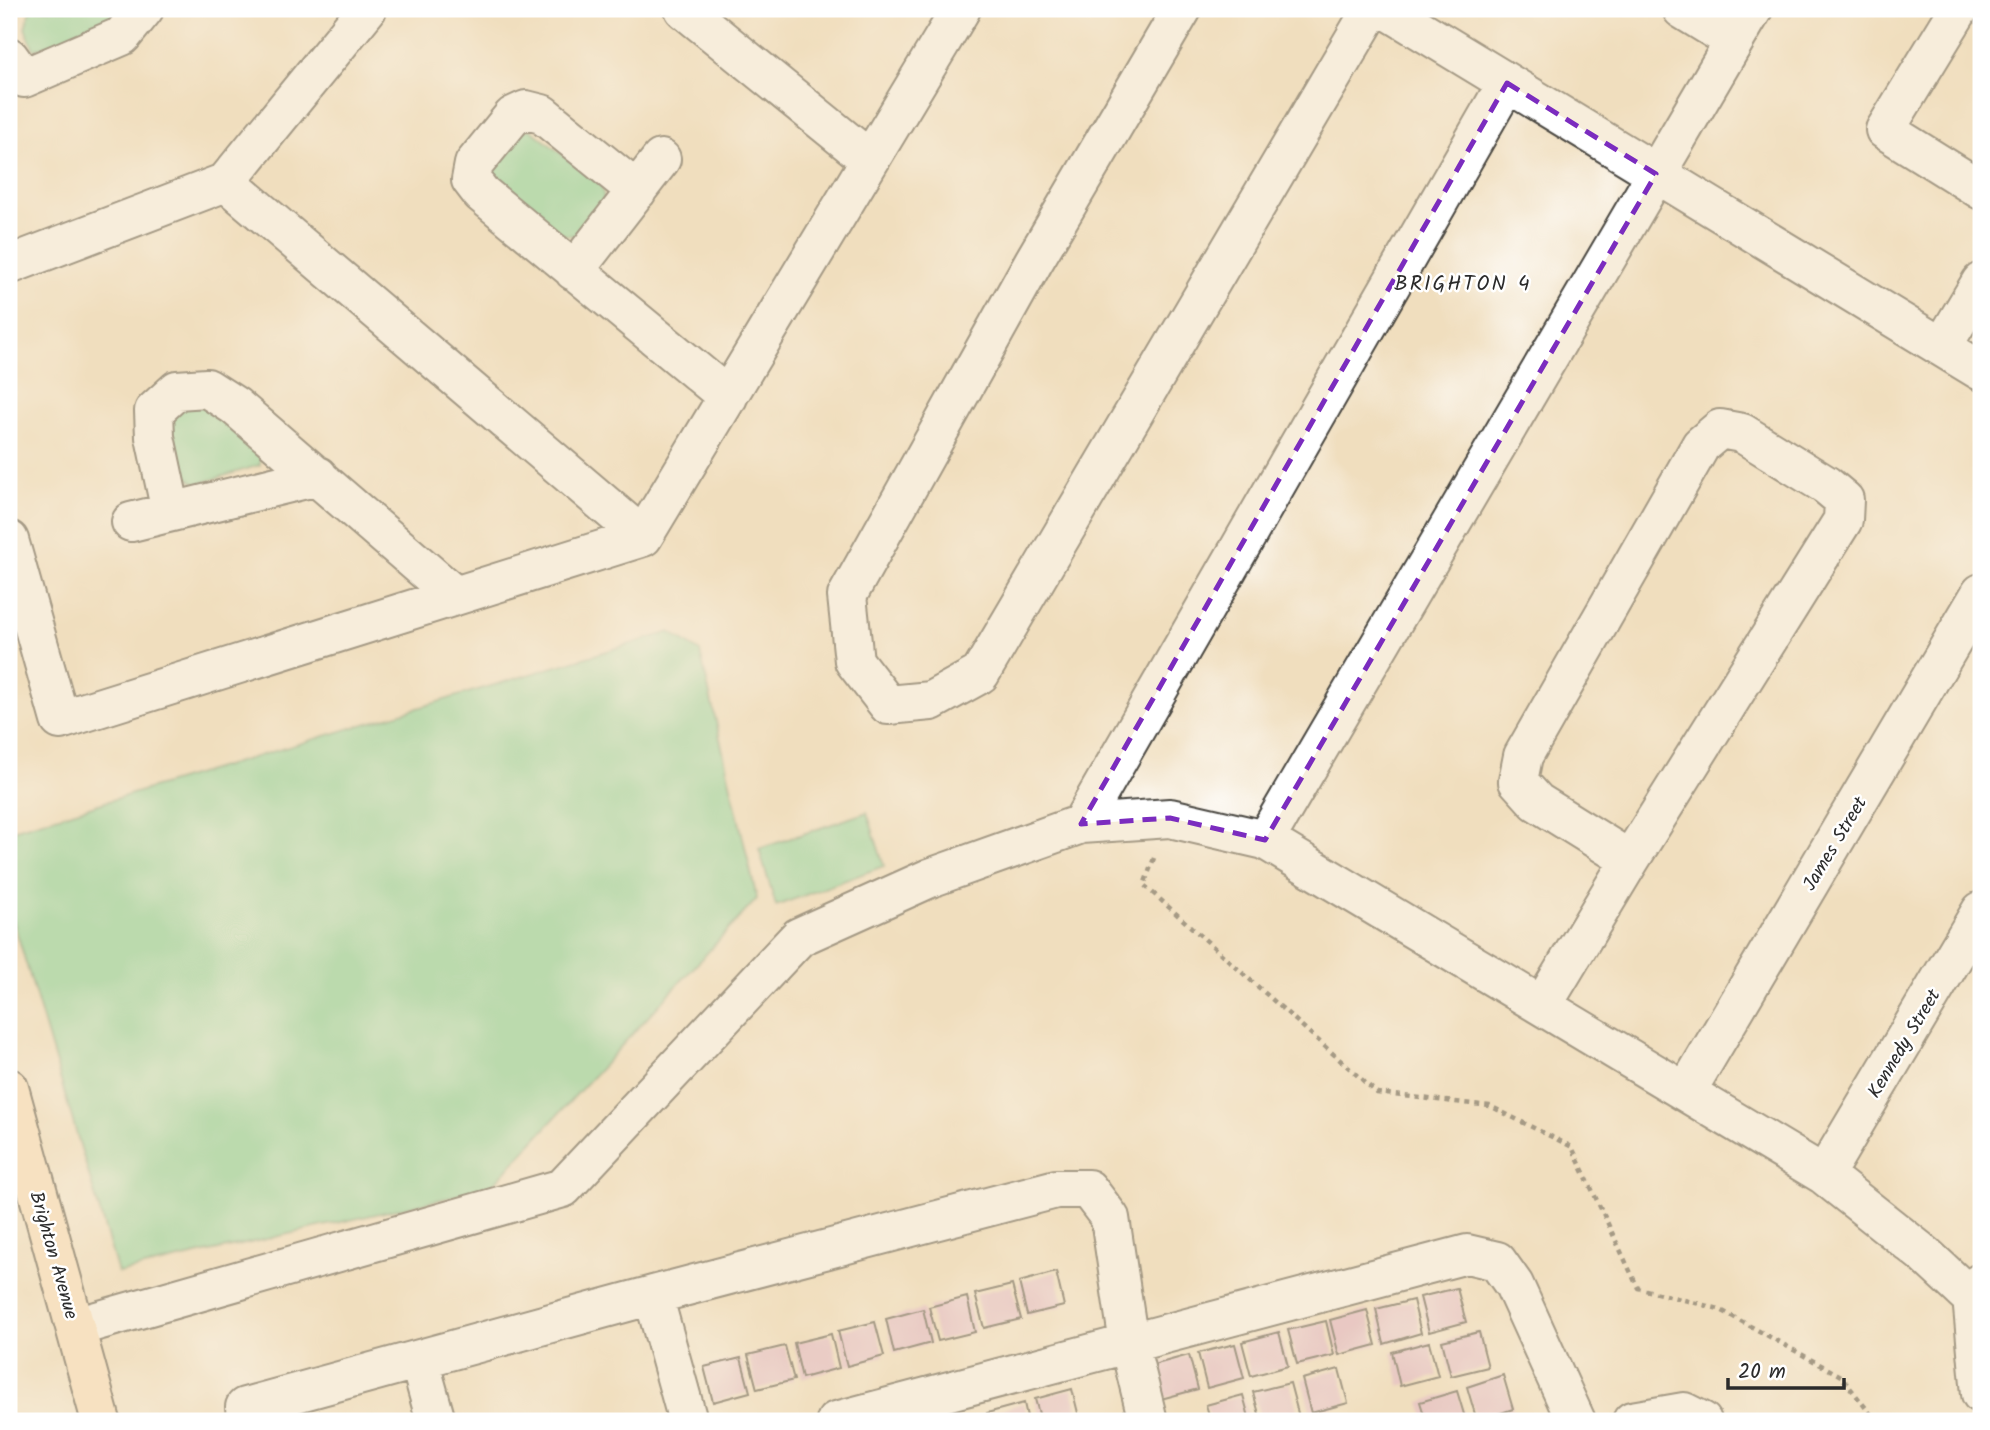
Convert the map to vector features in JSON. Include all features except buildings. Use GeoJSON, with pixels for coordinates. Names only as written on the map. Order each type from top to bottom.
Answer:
{"type":"FeatureCollection","features":[{"type":"Feature","properties":{"kind":"main road","name":"Brighton Avenue"},"geometry":{"type":"LineString","coordinates":[[9,1088],[102,1421]]}},
{"type":"Feature","properties":{"kind":"street"},"geometry":{"type":"LineString","coordinates":[[9,57],[23,78],[122,36],[144,9]]}},
{"type":"Feature","properties":{"kind":"street"},"geometry":{"type":"LineString","coordinates":[[9,265],[226,182],[367,9]]}},
{"type":"Feature","properties":{"kind":"street"},"geometry":{"type":"LineString","coordinates":[[684,9],[870,160]]}},
{"type":"Feature","properties":{"kind":"street"},"geometry":{"type":"LineString","coordinates":[[9,540],[60,720],[643,537],[961,9]]}},
{"type":"Feature","properties":{"kind":"street"},"geometry":{"type":"LineString","coordinates":[[1182,9],[1028,273],[846,596],[855,661],[888,705],[931,701],[980,674],[1372,9]]}},
{"type":"Feature","properties":{"kind":"street"},"geometry":{"type":"LineString","coordinates":[[1386,9],[1981,371]]}},
{"type":"Feature","properties":{"kind":"street"},"geometry":{"type":"LineString","coordinates":[[1265,840],[1744,25],[1682,9]]}},
{"type":"Feature","properties":{"kind":"street"},"geometry":{"type":"LineString","coordinates":[[1959,9],[1885,131],[1981,190]]}},
{"type":"Feature","properties":{"kind":"street"},"geometry":{"type":"LineString","coordinates":[[1081,824],[1507,83]]}},
{"type":"Feature","properties":{"kind":"street"},"geometry":{"type":"LineString","coordinates":[[637,191],[542,114],[526,110],[513,117],[474,164],[471,180],[481,193],[728,397]]}},
{"type":"Feature","properties":{"kind":"street"},"geometry":{"type":"LineString","coordinates":[[574,271],[661,159]]}},
{"type":"Feature","properties":{"kind":"street"},"geometry":{"type":"LineString","coordinates":[[226,182],[643,537]]}},
{"type":"Feature","properties":{"kind":"street"},"geometry":{"type":"LineString","coordinates":[[1942,347],[1981,282]]}},
{"type":"Feature","properties":{"kind":"street"},"geometry":{"type":"LineString","coordinates":[[171,512],[155,437],[154,411],[177,390],[207,388],[235,406],[455,596]]}},
{"type":"Feature","properties":{"kind":"street"},"geometry":{"type":"LineString","coordinates":[[1542,1006],[1843,520],[1844,500],[1826,485],[1742,433],[1720,429],[1701,445],[1523,756],[1518,781],[1537,802],[1630,860]]}},
{"type":"Feature","properties":{"kind":"street"},"geometry":{"type":"LineString","coordinates":[[131,522],[317,476]]}},
{"type":"Feature","properties":{"kind":"street","name":"James Street"},"geometry":{"type":"LineString","coordinates":[[1686,1092],[1981,593]]}},
{"type":"Feature","properties":{"kind":"street"},"geometry":{"type":"LineString","coordinates":[[76,1327],[563,1188],[799,937],[930,878],[1081,824],[1170,818],[1265,840],[1824,1175],[1978,1295],[1981,1394]]}},
{"type":"Feature","properties":{"kind":"street","name":"Kennedy Street"},"geometry":{"type":"LineString","coordinates":[[1824,1175],[1981,911]]}},
{"type":"Feature","properties":{"kind":"street"},"geometry":{"type":"LineString","coordinates":[[249,1421],[245,1407],[653,1295],[1056,1189],[1088,1189],[1110,1218],[1129,1344],[1148,1421]]}},
{"type":"Feature","properties":{"kind":"street"},"geometry":{"type":"LineString","coordinates":[[836,1421],[1467,1254],[1497,1261],[1514,1285],[1576,1421]]}},
{"type":"Feature","properties":{"kind":"street"},"geometry":{"type":"LineString","coordinates":[[653,1295],[688,1421]]}},
{"type":"Feature","properties":{"kind":"street"},"geometry":{"type":"LineString","coordinates":[[419,1360],[436,1421]]}},
{"type":"Feature","properties":{"kind":"street"},"geometry":{"type":"LineString","coordinates":[[1632,1421],[1684,1412],[1702,1421]]}},
{"type":"Feature","properties":{"kind":"path"},"geometry":{"type":"LineString","coordinates":[[1170,818],[1144,885],[1377,1093],[1490,1106],[1572,1147],[1638,1288],[1719,1309],[1841,1376],[1876,1421]]}},
{"type":"Feature","properties":{"kind":"highlighted area"},"geometry":{"type":"Polygon","coordinates":[[[1507,83],[1656,174],[1265,840],[1170,818],[1081,824],[1507,83]]]}},
{"type":"Feature","properties":{"kind":"green space"},"geometry":{"type":"Polygon","coordinates":[[[31,9],[127,9],[101,28],[34,50],[25,28],[31,9]]]}},
{"type":"Feature","properties":{"kind":"green space"},"geometry":{"type":"Polygon","coordinates":[[[530,129],[601,185],[604,200],[602,207],[598,215],[579,234],[568,235],[545,226],[493,177],[490,166],[506,135],[530,129]]]}},
{"type":"Feature","properties":{"kind":"green space"},"geometry":{"type":"Polygon","coordinates":[[[193,398],[257,442],[260,465],[198,484],[184,473],[176,458],[167,423],[193,398]]]}},
{"type":"Feature","properties":{"kind":"green space"},"geometry":{"type":"Polygon","coordinates":[[[670,632],[700,652],[757,899],[490,1188],[118,1273],[9,906],[9,831],[670,632]]]}},
{"type":"Feature","properties":{"kind":"green space"},"geometry":{"type":"Polygon","coordinates":[[[867,812],[884,866],[776,906],[759,849],[867,812]]]}},
{"type":"Feature","properties":{"kind":"district","name":"BRIGHTON 4"},"geometry":{"type":"Point","coordinates":[1463,283]}}]}
